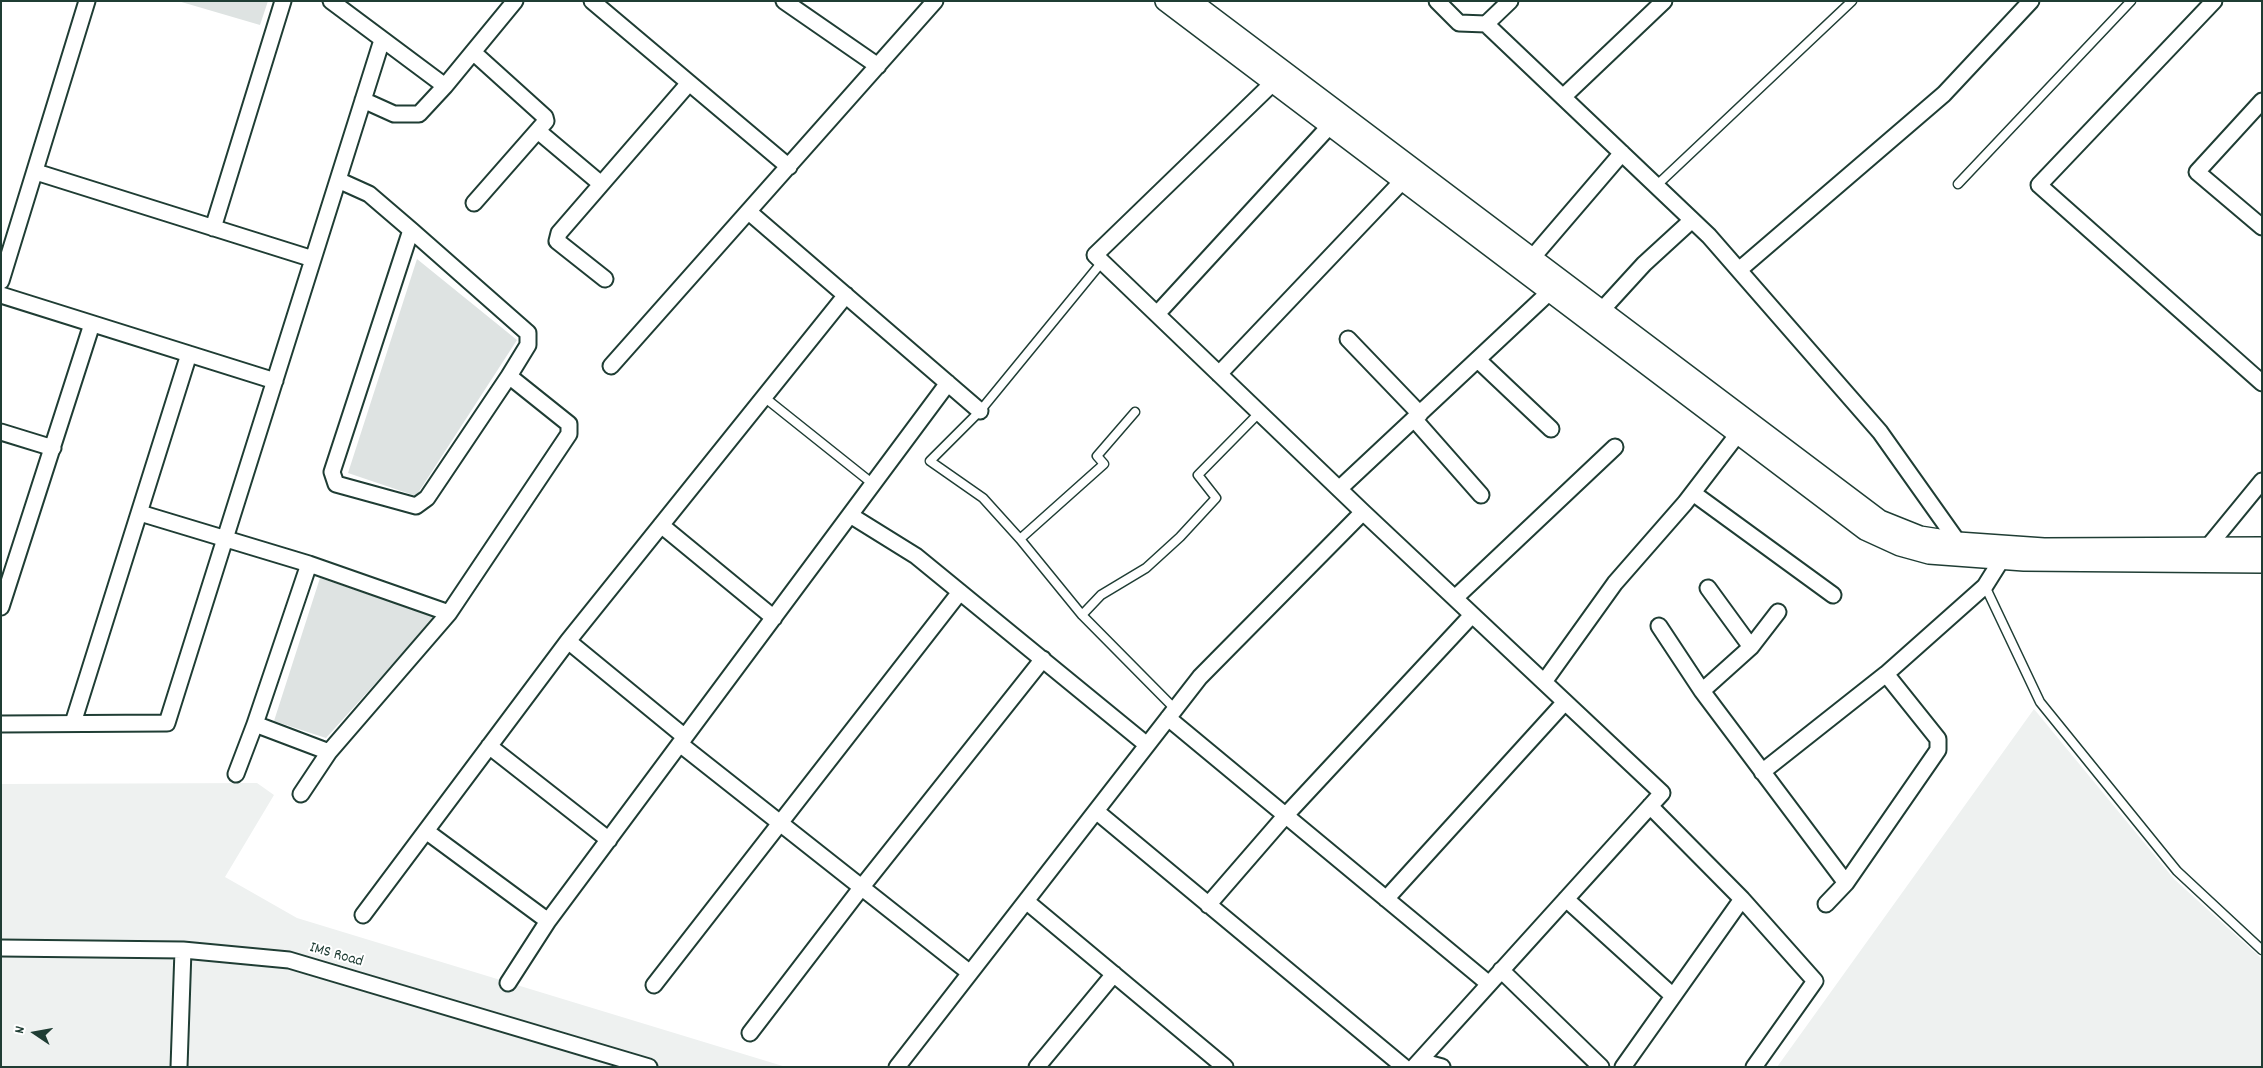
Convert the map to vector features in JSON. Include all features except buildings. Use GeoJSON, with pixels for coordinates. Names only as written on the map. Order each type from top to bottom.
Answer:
{"type":"FeatureCollection","features":[{"type":"Feature","properties":{"kind":"street"},"geometry":{"type":"LineString","coordinates":[[1,281],[87,1]]}},
{"type":"Feature","properties":{"kind":"street"},"geometry":{"type":"LineString","coordinates":[[212,228],[283,1]]}},
{"type":"Feature","properties":{"kind":"street"},"geometry":{"type":"LineString","coordinates":[[331,1],[445,86]]}},
{"type":"Feature","properties":{"kind":"street"},"geometry":{"type":"LineString","coordinates":[[363,100],[394,114],[419,114],[445,86],[515,1]]}},
{"type":"Feature","properties":{"kind":"street"},"geometry":{"type":"LineString","coordinates":[[784,1],[878,66]]}},
{"type":"Feature","properties":{"kind":"street"},"geometry":{"type":"LineString","coordinates":[[1165,1],[1279,77]]}},
{"type":"Feature","properties":{"kind":"street"},"geometry":{"type":"LineString","coordinates":[[1191,1],[1279,77],[1743,428],[1880,520],[1920,536],[2006,553]]}},
{"type":"Feature","properties":{"kind":"street"},"geometry":{"type":"LineString","coordinates":[[1437,1],[1459,23],[1486,24],[1692,220],[1739,270],[1880,432],[1958,542]]}},
{"type":"Feature","properties":{"kind":"street"},"geometry":{"type":"LineString","coordinates":[[1486,24],[1510,1]]}},
{"type":"Feature","properties":{"kind":"street"},"geometry":{"type":"LineString","coordinates":[[1563,97],[1664,1]]}},
{"type":"Feature","properties":{"kind":"street"},"geometry":{"type":"LineString","coordinates":[[1739,270],[1944,94],[2031,1]]}},
{"type":"Feature","properties":{"kind":"street"},"geometry":{"type":"LineString","coordinates":[[2214,1],[2039,185],[2262,383]]}},
{"type":"Feature","properties":{"kind":"street"},"geometry":{"type":"LineString","coordinates":[[611,366],[789,167],[932,2]]}},
{"type":"Feature","properties":{"kind":"street"},"geometry":{"type":"LineString","coordinates":[[598,3],[789,167]]}},
{"type":"Feature","properties":{"kind":"street"},"geometry":{"type":"LineString","coordinates":[[1,724],[167,723],[382,40]]}},
{"type":"Feature","properties":{"kind":"street"},"geometry":{"type":"LineString","coordinates":[[473,52],[545,117],[546,121],[474,203]]}},
{"type":"Feature","properties":{"kind":"street"},"geometry":{"type":"LineString","coordinates":[[1279,77],[1095,255],[1363,512],[1662,793],[1417,1064]]}},
{"type":"Feature","properties":{"kind":"street"},"geometry":{"type":"LineString","coordinates":[[605,279],[557,241],[559,234],[689,82]]}},
{"type":"Feature","properties":{"kind":"street"},"geometry":{"type":"LineString","coordinates":[[2262,101],[2197,172],[2262,227]]}},
{"type":"Feature","properties":{"kind":"street"},"geometry":{"type":"LineString","coordinates":[[1157,314],[1335,120]]}},
{"type":"Feature","properties":{"kind":"street"},"geometry":{"type":"LineString","coordinates":[[538,131],[601,184]]}},
{"type":"Feature","properties":{"kind":"street"},"geometry":{"type":"LineString","coordinates":[[1532,258],[1622,153]]}},
{"type":"Feature","properties":{"kind":"street"},"geometry":{"type":"LineString","coordinates":[[36,172],[313,259]]}},
{"type":"Feature","properties":{"kind":"street"},"geometry":{"type":"LineString","coordinates":[[1408,175],[1532,258],[1556,286],[1601,311],[1865,530],[1900,546],[1929,554],[2130,555],[2262,563]]}},
{"type":"Feature","properties":{"kind":"street"},"geometry":{"type":"LineString","coordinates":[[1219,374],[1408,175]]}},
{"type":"Feature","properties":{"kind":"street"},"geometry":{"type":"LineString","coordinates":[[338,180],[369,194],[411,230],[528,333],[528,345],[509,376],[427,498],[416,506],[336,484],[332,472],[411,230]]}},
{"type":"Feature","properties":{"kind":"street"},"geometry":{"type":"LineString","coordinates":[[749,212],[980,410]]}},
{"type":"Feature","properties":{"kind":"street"},"geometry":{"type":"LineString","coordinates":[[1601,311],[1644,264],[1692,220]]}},
{"type":"Feature","properties":{"kind":"street"},"geometry":{"type":"LineString","coordinates":[[1339,489],[1556,286]]}},
{"type":"Feature","properties":{"kind":"street"},"geometry":{"type":"LineString","coordinates":[[363,915],[568,641],[846,295]]}},
{"type":"Feature","properties":{"kind":"street"},"geometry":{"type":"LineString","coordinates":[[1,296],[275,381]]}},
{"type":"Feature","properties":{"kind":"street"},"geometry":{"type":"LineString","coordinates":[[1,607],[92,324]]}},
{"type":"Feature","properties":{"kind":"street"},"geometry":{"type":"LineString","coordinates":[[1348,339],[1417,417],[1481,494]]}},
{"type":"Feature","properties":{"kind":"street"},"geometry":{"type":"LineString","coordinates":[[73,723],[189,354]]}},
{"type":"Feature","properties":{"kind":"street"},"geometry":{"type":"LineString","coordinates":[[1478,360],[1551,429]]}},
{"type":"Feature","properties":{"kind":"street"},"geometry":{"type":"LineString","coordinates":[[301,794],[329,752],[449,613],[569,434],[569,424],[509,376]]}},
{"type":"Feature","properties":{"kind":"street"},"geometry":{"type":"LineString","coordinates":[[508,983],[548,921],[948,383]]}},
{"type":"Feature","properties":{"kind":"street"},"geometry":{"type":"LineString","coordinates":[[1544,682],[1615,583],[1693,493],[1743,428]]}},
{"type":"Feature","properties":{"kind":"street"},"geometry":{"type":"LineString","coordinates":[[1,432],[53,448]]}},
{"type":"Feature","properties":{"kind":"street"},"geometry":{"type":"LineString","coordinates":[[1455,598],[1615,447]]}},
{"type":"Feature","properties":{"kind":"street"},"geometry":{"type":"LineString","coordinates":[[2207,548],[2262,481]]}},
{"type":"Feature","properties":{"kind":"street"},"geometry":{"type":"LineString","coordinates":[[1693,493],[1833,596]]}},
{"type":"Feature","properties":{"kind":"street"},"geometry":{"type":"LineString","coordinates":[[897,1067],[1200,677],[1363,512]]}},
{"type":"Feature","properties":{"kind":"street"},"geometry":{"type":"LineString","coordinates":[[140,513],[309,564],[449,613]]}},
{"type":"Feature","properties":{"kind":"street"},"geometry":{"type":"LineString","coordinates":[[850,515],[916,556],[1147,745]]}},
{"type":"Feature","properties":{"kind":"street"},"geometry":{"type":"LineString","coordinates":[[661,525],[774,618]]}},
{"type":"Feature","properties":{"kind":"street"},"geometry":{"type":"LineString","coordinates":[[2130,555],[2207,548],[2262,547]]}},
{"type":"Feature","properties":{"kind":"street"},"geometry":{"type":"LineString","coordinates":[[1762,772],[1886,674],[1985,586],[2006,553]]}},
{"type":"Feature","properties":{"kind":"street"},"geometry":{"type":"LineString","coordinates":[[236,774],[255,724],[309,564]]}},
{"type":"Feature","properties":{"kind":"street"},"geometry":{"type":"LineString","coordinates":[[1708,588],[1751,647]]}},
{"type":"Feature","properties":{"kind":"street"},"geometry":{"type":"LineString","coordinates":[[654,985],[960,592]]}},
{"type":"Feature","properties":{"kind":"street"},"geometry":{"type":"LineString","coordinates":[[1702,691],[1751,647],[1778,612]]}},
{"type":"Feature","properties":{"kind":"street"},"geometry":{"type":"LineString","coordinates":[[1208,905],[1286,816],[1472,615]]}},
{"type":"Feature","properties":{"kind":"street"},"geometry":{"type":"LineString","coordinates":[[1659,626],[1702,691],[1846,883]]}},
{"type":"Feature","properties":{"kind":"street"},"geometry":{"type":"LineString","coordinates":[[568,641],[780,824],[970,973]]}},
{"type":"Feature","properties":{"kind":"street"},"geometry":{"type":"LineString","coordinates":[[750,1033],[861,888],[1043,659]]}},
{"type":"Feature","properties":{"kind":"street"},"geometry":{"type":"LineString","coordinates":[[1826,904],[1846,883],[1938,750],[1938,739],[1886,674]]}},
{"type":"Feature","properties":{"kind":"street"},"geometry":{"type":"LineString","coordinates":[[1386,899],[1565,702]]}},
{"type":"Feature","properties":{"kind":"street"},"geometry":{"type":"LineString","coordinates":[[1172,713],[1286,816],[1489,984]]}},
{"type":"Feature","properties":{"kind":"street"},"geometry":{"type":"LineString","coordinates":[[255,724],[329,752]]}},
{"type":"Feature","properties":{"kind":"street"},"geometry":{"type":"LineString","coordinates":[[489,746],[609,840]]}},
{"type":"Feature","properties":{"kind":"street"},"geometry":{"type":"LineString","coordinates":[[1650,806],[1742,899],[1815,982],[1754,1067]]}},
{"type":"Feature","properties":{"kind":"street"},"geometry":{"type":"LineString","coordinates":[[1096,811],[1404,1067]]}},
{"type":"Feature","properties":{"kind":"street"},"geometry":{"type":"LineString","coordinates":[[426,831],[548,921]]}},
{"type":"Feature","properties":{"kind":"street"},"geometry":{"type":"LineString","coordinates":[[1566,899],[1673,996]]}},
{"type":"Feature","properties":{"kind":"street"},"geometry":{"type":"LineString","coordinates":[[1623,1067],[1742,899]]}},
{"type":"Feature","properties":{"kind":"street"},"geometry":{"type":"LineString","coordinates":[[1026,901],[1225,1067]]}},
{"type":"Feature","properties":{"kind":"street","name":"IMS Road"},"geometry":{"type":"LineString","coordinates":[[1,948],[183,950],[289,960],[649,1067]]}},
{"type":"Feature","properties":{"kind":"street"},"geometry":{"type":"LineString","coordinates":[[179,1067],[183,950]]}},
{"type":"Feature","properties":{"kind":"street"},"geometry":{"type":"LineString","coordinates":[[1502,970],[1601,1067]]}},
{"type":"Feature","properties":{"kind":"street"},"geometry":{"type":"LineString","coordinates":[[1037,1067],[1114,974]]}},
{"type":"Feature","properties":{"kind":"street"},"geometry":{"type":"LineString","coordinates":[[1417,1064],[1442,1067]]}},
{"type":"Feature","properties":{"kind":"lane"},"geometry":{"type":"LineString","coordinates":[[1656,186],[1852,1]]}},
{"type":"Feature","properties":{"kind":"lane"},"geometry":{"type":"LineString","coordinates":[[1958,184],[2131,1]]}},
{"type":"Feature","properties":{"kind":"lane"},"geometry":{"type":"LineString","coordinates":[[1102,262],[980,410],[930,461],[982,498],[1020,539],[1082,615],[1172,713]]}},
{"type":"Feature","properties":{"kind":"lane"},"geometry":{"type":"LineString","coordinates":[[764,397],[873,484]]}},
{"type":"Feature","properties":{"kind":"lane"},"geometry":{"type":"LineString","coordinates":[[1020,539],[1104,464],[1097,456],[1135,412]]}},
{"type":"Feature","properties":{"kind":"lane"},"geometry":{"type":"LineString","coordinates":[[1082,615],[1101,595],[1146,568],[1180,537],[1216,498],[1198,476],[1259,413]]}},
{"type":"Feature","properties":{"kind":"lane"},"geometry":{"type":"LineString","coordinates":[[1985,586],[2040,702],[2177,871],[2262,950]]}},
{"type":"Feature","properties":{"kind":"shaded area"},"geometry":{"type":"Polygon","coordinates":[[[178,1],[268,1],[260,25],[178,1]]]}},
{"type":"Feature","properties":{"kind":"shaded area"},"geometry":{"type":"Polygon","coordinates":[[[417,259],[517,340],[416,496],[348,473],[417,259]]]}},
{"type":"Feature","properties":{"kind":"shaded area"},"geometry":{"type":"Polygon","coordinates":[[[320,578],[435,617],[326,738],[274,721],[320,578]]]}},
{"type":"Feature","properties":{"kind":"shaded area"},"geometry":{"type":"Polygon","coordinates":[[[2034,709],[2174,879],[2262,959],[2262,1067],[1777,1067],[2034,709]]]}},
{"type":"Feature","properties":{"kind":"shaded area"},"geometry":{"type":"Polygon","coordinates":[[[257,783],[274,795],[225,877],[297,918],[786,1067],[1,1067],[1,784],[257,783]]]}}]}
